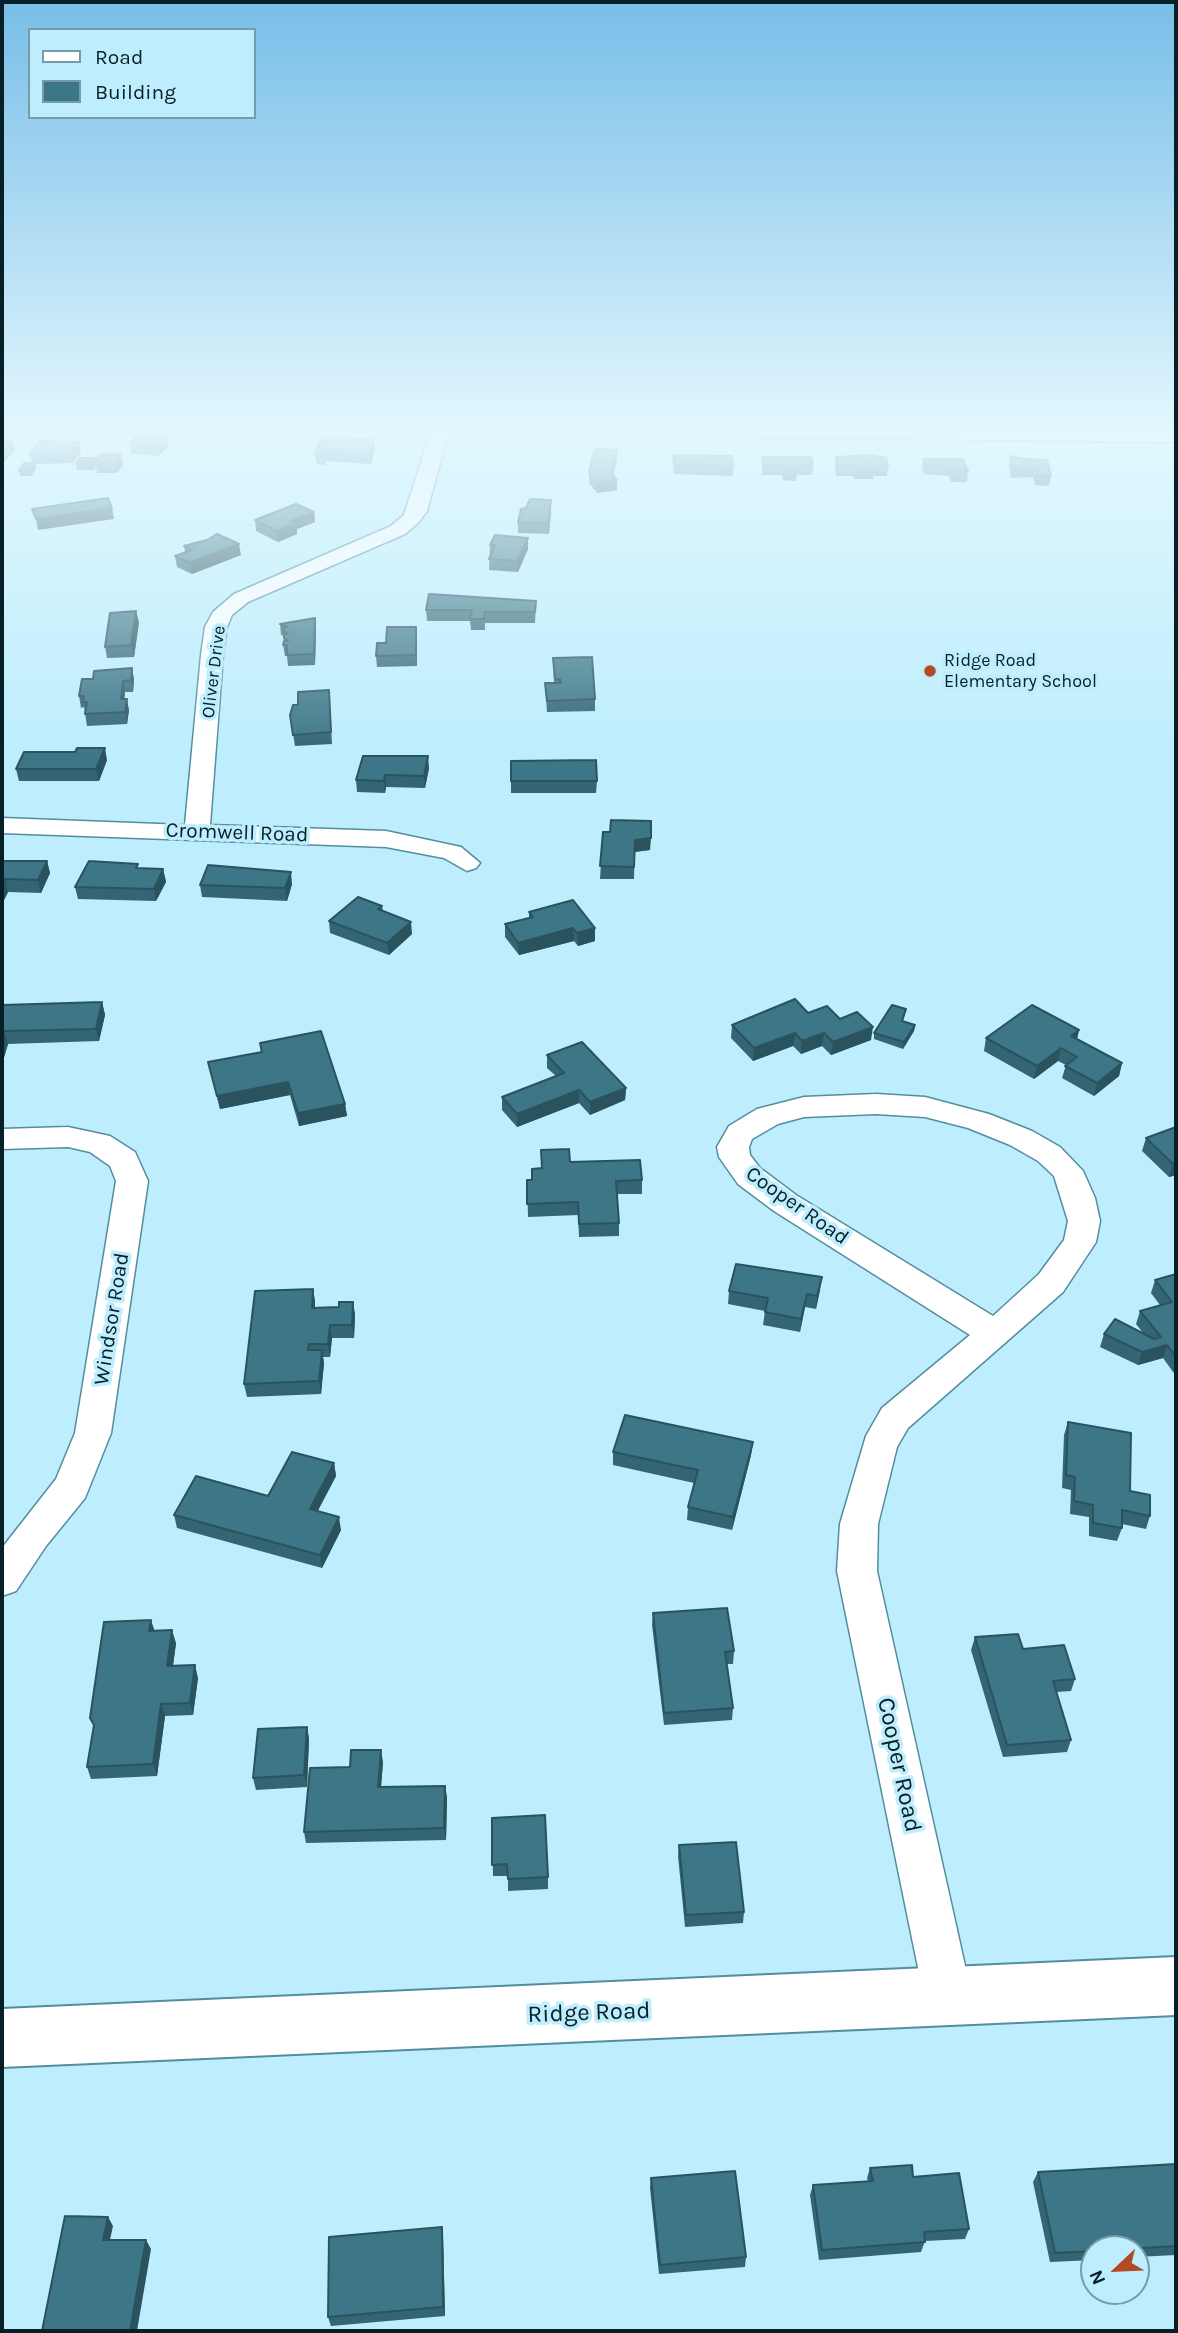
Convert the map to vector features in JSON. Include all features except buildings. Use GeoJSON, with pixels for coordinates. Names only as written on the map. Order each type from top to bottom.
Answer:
{"type":"FeatureCollection","features":[{"type":"Feature","properties":{"kind":"main road","name":"Ridge Road"},"geometry":{"type":"LineString","coordinates":[[2,2038],[1176,1986]]}},
{"type":"Feature","properties":{"kind":"street","name":"Oliver Drive"},"geometry":{"type":"LineString","coordinates":[[195,831],[200,809],[212,655],[216,627],[223,612],[242,598],[385,536]]}},
{"type":"Feature","properties":{"kind":"street","name":"Cromwell Road"},"geometry":{"type":"LineString","coordinates":[[2,827],[386,839],[452,852],[467,863]]}},
{"type":"Feature","properties":{"kind":"street","name":"Cooper Road"},"geometry":{"type":"LineString","coordinates":[[948,1997],[857,1571],[859,1524],[879,1446],[895,1418],[995,1334],[1051,1283],[1080,1242],[1084,1221],[1079,1198],[1067,1171],[1049,1154],[1021,1138],[978,1121],[925,1107],[804,1107],[779,1112],[758,1121],[737,1138],[733,1147],[735,1157],[757,1182],[785,1203],[995,1334]]}},
{"type":"Feature","properties":{"kind":"street","name":"Windsor Road"},"geometry":{"type":"LineString","coordinates":[[2,1139],[68,1137],[99,1143],[124,1160],[132,1181],[93,1433],[72,1487],[32,1535],[2,1580]]}},
{"type":"Feature","properties":{"kind":"place","name":"Ridge Road Elementary School"},"geometry":{"type":"Point","coordinates":[930,671]}}]}
